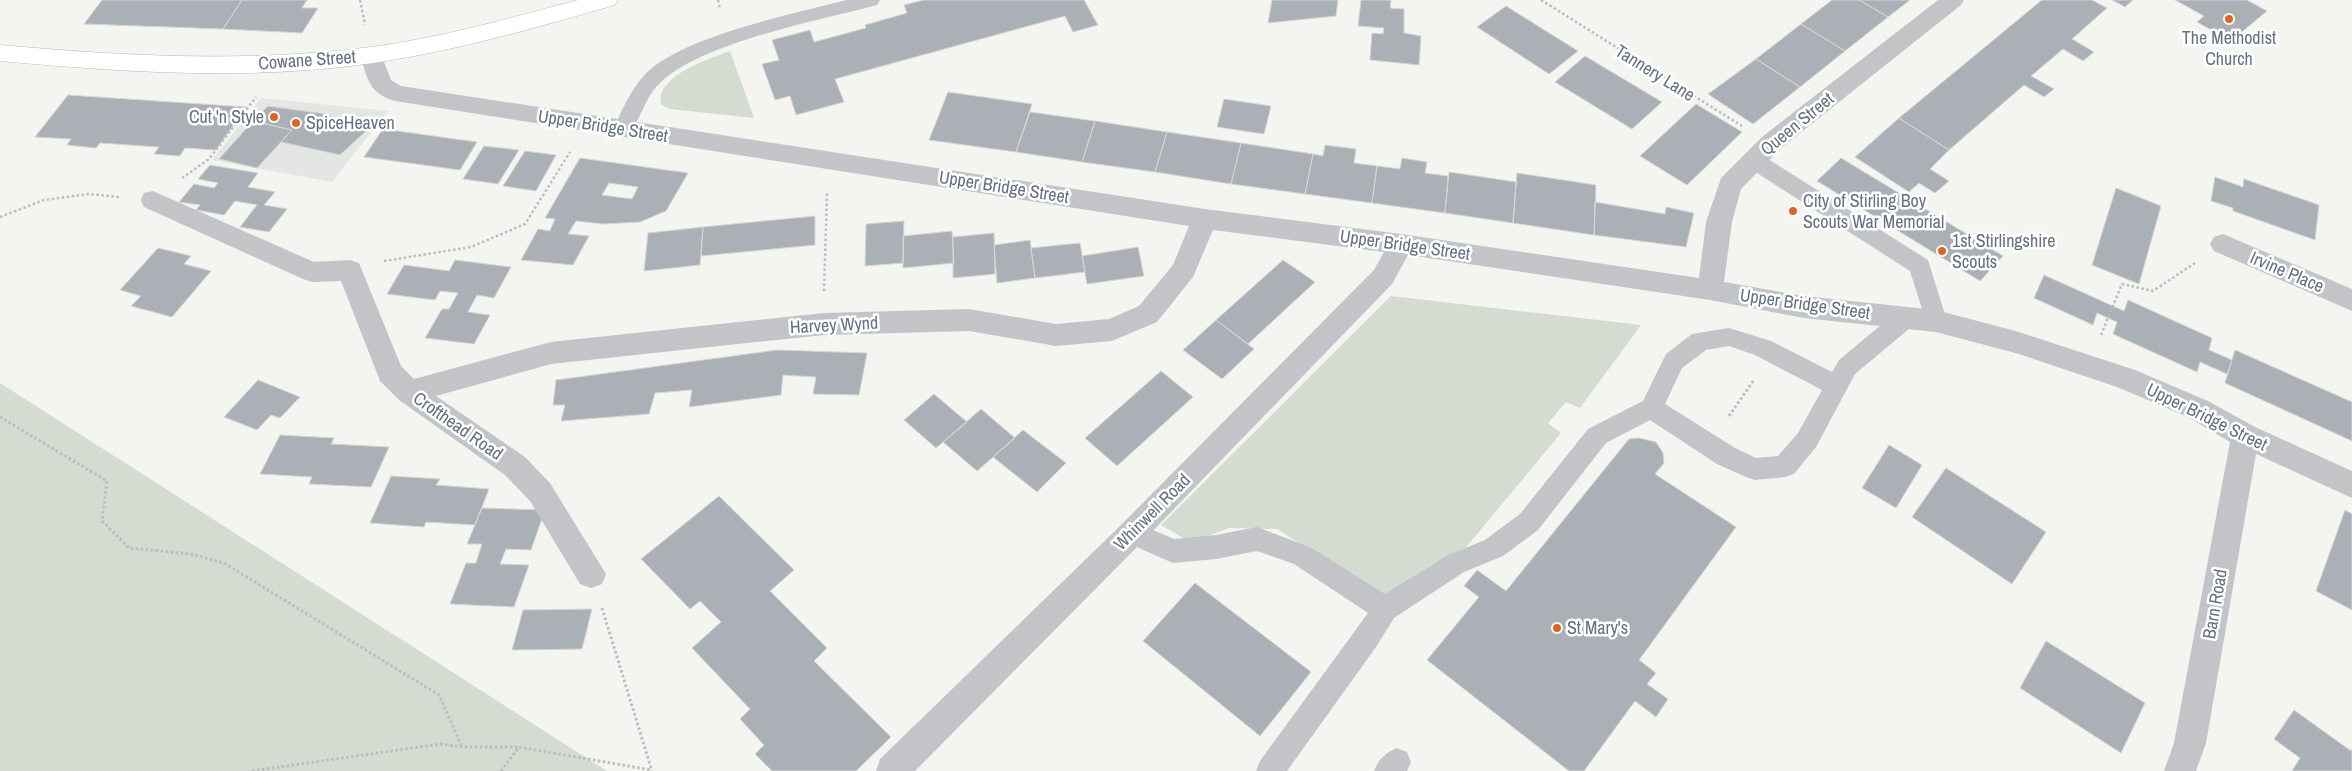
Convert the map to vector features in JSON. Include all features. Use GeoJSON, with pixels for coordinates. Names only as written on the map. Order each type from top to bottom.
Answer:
{"type":"FeatureCollection","features":[{"type":"Feature","properties":{"kind":"main road","name":"Cowane Street"},"geometry":{"type":"LineString","coordinates":[[0,53],[181,65],[282,62],[371,55],[445,41],[607,0]]}},
{"type":"Feature","properties":{"kind":"street","name":"Queen Street"},"geometry":{"type":"LineString","coordinates":[[1710,290],[1719,222],[1730,185],[1771,144],[1953,0]]}},
{"type":"Feature","properties":{"kind":"street","name":"Upper Bridge Street"},"geometry":{"type":"LineString","coordinates":[[371,55],[381,84],[396,93],[430,99],[827,159],[1204,219],[1401,244],[1710,290],[1804,307],[1936,322],[2019,343],[2125,378],[2198,409],[2245,436],[2352,486]]}},
{"type":"Feature","properties":{"kind":"street"},"geometry":{"type":"LineString","coordinates":[[153,200],[312,272],[350,270]]}},
{"type":"Feature","properties":{"kind":"street","name":"Harvey Wynd"},"geometry":{"type":"LineString","coordinates":[[409,392],[498,366],[551,353],[824,324],[969,320],[1056,335],[1112,330],[1148,314],[1184,270],[1204,219]]}},
{"type":"Feature","properties":{"kind":"street","name":"Whinwell Road"},"geometry":{"type":"LineString","coordinates":[[892,771],[1132,533],[1383,277],[1401,244]]}},
{"type":"Feature","properties":{"kind":"street","name":"Irvine Place"},"geometry":{"type":"LineString","coordinates":[[2223,244],[2352,300]]}},
{"type":"Feature","properties":{"kind":"street","name":"Crofthead Road"},"geometry":{"type":"LineString","coordinates":[[350,270],[390,373],[409,392],[515,466],[540,492],[591,574]]}},
{"type":"Feature","properties":{"kind":"street","name":"Barn Road"},"geometry":{"type":"LineString","coordinates":[[2180,771],[2190,743],[2245,436]]}},
{"type":"Feature","properties":{"kind":"lane"},"geometry":{"type":"LineString","coordinates":[[624,129],[648,83],[678,59],[730,38],[870,0]]}},
{"type":"Feature","properties":{"kind":"lane"},"geometry":{"type":"LineString","coordinates":[[1753,160],[1920,266],[1936,322]]}},
{"type":"Feature","properties":{"kind":"lane"},"geometry":{"type":"LineString","coordinates":[[1651,408],[1740,463],[1755,469],[1785,466],[1807,440],[1847,367],[1907,318]]}},
{"type":"Feature","properties":{"kind":"lane"},"geometry":{"type":"LineString","coordinates":[[1270,771],[1367,638],[1385,609],[1455,564],[1494,548],[1529,522],[1597,436],[1651,408],[1674,362],[1700,341],[1729,337],[1764,348],[1837,386]]}},
{"type":"Feature","properties":{"kind":"lane"},"geometry":{"type":"LineString","coordinates":[[1132,533],[1173,551],[1216,548],[1257,539],[1303,556],[1385,609]]}},
{"type":"Feature","properties":{"kind":"path"},"geometry":{"type":"LineString","coordinates":[[718,0],[719,6]]}},
{"type":"Feature","properties":{"kind":"path","name":"Tannery Lane"},"geometry":{"type":"LineString","coordinates":[[1541,0],[1771,144]]}},
{"type":"Feature","properties":{"kind":"path"},"geometry":{"type":"LineString","coordinates":[[0,217],[44,200],[89,194],[153,200],[209,159],[282,62]]}},
{"type":"Feature","properties":{"kind":"path"},"geometry":{"type":"LineString","coordinates":[[350,270],[384,261],[471,247],[525,224],[588,124]]}},
{"type":"Feature","properties":{"kind":"path"},"geometry":{"type":"LineString","coordinates":[[824,324],[827,159]]}},
{"type":"Feature","properties":{"kind":"path"},"geometry":{"type":"LineString","coordinates":[[2089,366],[2122,284],[2153,291],[2223,244]]}},
{"type":"Feature","properties":{"kind":"path"},"geometry":{"type":"LineString","coordinates":[[0,417],[107,482],[102,521],[129,548],[191,554],[224,563],[439,695],[462,747]]}},
{"type":"Feature","properties":{"kind":"path"},"geometry":{"type":"LineString","coordinates":[[252,771],[440,744],[462,747],[520,747],[551,754],[652,770],[591,574]]}},
{"type":"Feature","properties":{"kind":"path"},"geometry":{"type":"LineString","coordinates":[[501,771],[520,747]]}},
{"type":"Feature","properties":{"kind":"shaded area"},"geometry":{"type":"Polygon","coordinates":[[[730,51],[754,118],[670,109],[661,104],[661,94],[666,85],[675,77],[697,64],[730,51]]]}},
{"type":"Feature","properties":{"kind":"shaded area"},"geometry":{"type":"Polygon","coordinates":[[[261,98],[388,111],[332,182],[212,160],[261,98]]]}},
{"type":"Feature","properties":{"kind":"shaded area"},"geometry":{"type":"Polygon","coordinates":[[[1391,296],[1641,325],[1580,408],[1566,402],[1548,423],[1561,433],[1458,557],[1434,563],[1382,597],[1361,587],[1278,529],[1229,528],[1202,538],[1185,539],[1161,525],[1391,296]]]}},
{"type":"Feature","properties":{"kind":"shaded area"},"geometry":{"type":"Polygon","coordinates":[[[0,383],[607,771],[0,771],[0,383]]]}},
{"type":"Feature","properties":{"kind":"building"},"geometry":{"type":"Polygon","coordinates":[[[102,0],[242,0],[223,29],[84,24],[102,0]]]}},
{"type":"Feature","properties":{"kind":"building"},"geometry":{"type":"Polygon","coordinates":[[[242,0],[307,0],[302,8],[318,8],[302,33],[223,29],[242,0]]]}},
{"type":"Feature","properties":{"kind":"building"},"geometry":{"type":"Polygon","coordinates":[[[924,0],[1084,0],[1098,25],[1073,32],[1065,16],[835,79],[844,102],[796,115],[790,96],[775,100],[762,64],[779,60],[772,40],[810,30],[814,42],[866,28],[865,25],[907,13],[904,5],[924,0]]]}},
{"type":"Feature","properties":{"kind":"building"},"geometry":{"type":"Polygon","coordinates":[[[1272,0],[1338,0],[1336,16],[1268,23],[1272,0]]]}},
{"type":"Feature","properties":{"kind":"building"},"geometry":{"type":"Polygon","coordinates":[[[1361,0],[1391,0],[1390,8],[1404,9],[1404,33],[1421,36],[1419,65],[1370,60],[1372,33],[1383,34],[1384,28],[1358,26],[1361,0]]]}},
{"type":"Feature","properties":{"kind":"building"},"geometry":{"type":"Polygon","coordinates":[[[1832,0],[1859,0],[1888,17],[1845,51],[1801,24],[1832,0]]]}},
{"type":"Feature","properties":{"kind":"building"},"geometry":{"type":"Polygon","coordinates":[[[1859,0],[1910,0],[1888,17],[1859,0]]]}},
{"type":"Feature","properties":{"kind":"building"},"geometry":{"type":"Polygon","coordinates":[[[2042,0],[2092,0],[2107,8],[2072,39],[2094,52],[2083,61],[2063,49],[2031,76],[2054,89],[2044,97],[2024,85],[1949,150],[1899,118],[2042,0]]]}},
{"type":"Feature","properties":{"kind":"building"},"geometry":{"type":"Polygon","coordinates":[[[2112,0],[2133,0],[2125,7],[2112,0]]]}},
{"type":"Feature","properties":{"kind":"building","name":"The Methodist Church"},"geometry":{"type":"Polygon","coordinates":[[[2175,0],[2247,0],[2267,11],[2231,41],[2197,22],[2204,16],[2175,0]]]}},
{"type":"Feature","properties":{"kind":"building"},"geometry":{"type":"Polygon","coordinates":[[[1506,6],[1578,51],[1549,74],[1477,27],[1506,6]]]}},
{"type":"Feature","properties":{"kind":"building"},"geometry":{"type":"Polygon","coordinates":[[[1801,24],[1845,51],[1800,87],[1756,59],[1801,24]]]}},
{"type":"Feature","properties":{"kind":"building"},"geometry":{"type":"Polygon","coordinates":[[[1585,56],[1662,102],[1632,129],[1555,82],[1585,56]]]}},
{"type":"Feature","properties":{"kind":"building"},"geometry":{"type":"Polygon","coordinates":[[[1756,59],[1800,87],[1753,124],[1708,94],[1756,59]]]}},
{"type":"Feature","properties":{"kind":"building"},"geometry":{"type":"Polygon","coordinates":[[[948,92],[1032,104],[1016,152],[929,140],[948,92]]]}},
{"type":"Feature","properties":{"kind":"building"},"geometry":{"type":"Polygon","coordinates":[[[68,95],[246,107],[216,150],[185,148],[180,156],[154,154],[159,147],[100,143],[96,148],[67,145],[71,139],[35,137],[68,95]]]}},
{"type":"Feature","properties":{"kind":"building"},"geometry":{"type":"Polygon","coordinates":[[[1224,99],[1271,106],[1264,134],[1217,127],[1224,99]]]}},
{"type":"Feature","properties":{"kind":"building"},"geometry":{"type":"Polygon","coordinates":[[[1696,104],[1742,132],[1687,185],[1640,156],[1696,104]]]}},
{"type":"Feature","properties":{"kind":"building"},"geometry":{"type":"Polygon","coordinates":[[[268,106],[326,114],[366,131],[340,155],[281,142],[292,130],[253,121],[268,106]]]}},
{"type":"Feature","properties":{"kind":"building"},"geometry":{"type":"Polygon","coordinates":[[[1030,112],[1095,121],[1082,162],[1016,152],[1030,112]]]}},
{"type":"Feature","properties":{"kind":"building"},"geometry":{"type":"Polygon","coordinates":[[[1899,118],[1949,150],[1930,169],[1949,181],[1935,193],[1919,183],[1909,192],[1855,157],[1899,118]]]}},
{"type":"Feature","properties":{"kind":"building"},"geometry":{"type":"Polygon","coordinates":[[[253,121],[292,130],[257,168],[219,159],[253,121]]]}},
{"type":"Feature","properties":{"kind":"building"},"geometry":{"type":"Polygon","coordinates":[[[1095,121],[1167,132],[1155,172],[1082,162],[1095,121]]]}},
{"type":"Feature","properties":{"kind":"building"},"geometry":{"type":"Polygon","coordinates":[[[383,129],[477,142],[460,170],[364,157],[383,129]]]}},
{"type":"Feature","properties":{"kind":"building"},"geometry":{"type":"Polygon","coordinates":[[[1167,132],[1241,143],[1231,184],[1155,172],[1167,132]]]}},
{"type":"Feature","properties":{"kind":"building"},"geometry":{"type":"Polygon","coordinates":[[[1241,143],[1313,154],[1305,194],[1231,184],[1241,143]]]}},
{"type":"Feature","properties":{"kind":"building"},"geometry":{"type":"Polygon","coordinates":[[[1325,145],[1356,149],[1354,163],[1377,166],[1372,203],[1305,194],[1313,154],[1323,156],[1325,145]]]}},
{"type":"Feature","properties":{"kind":"building"},"geometry":{"type":"Polygon","coordinates":[[[484,146],[519,150],[498,184],[463,179],[484,146]]]}},
{"type":"Feature","properties":{"kind":"building"},"geometry":{"type":"Polygon","coordinates":[[[525,151],[556,155],[536,191],[503,186],[525,151]]]}},
{"type":"Feature","properties":{"kind":"building"},"geometry":{"type":"Polygon","coordinates":[[[580,158],[688,173],[666,211],[640,222],[603,224],[576,221],[568,234],[589,236],[573,265],[521,260],[538,229],[550,231],[555,219],[545,218],[580,158]],[[609,183],[602,195],[632,199],[638,187],[609,183]]]}},
{"type":"Feature","properties":{"kind":"building"},"geometry":{"type":"Polygon","coordinates":[[[1402,158],[1427,162],[1425,173],[1448,176],[1445,213],[1372,203],[1377,166],[1400,169],[1402,158]]]}},
{"type":"Feature","properties":{"kind":"building"},"geometry":{"type":"Polygon","coordinates":[[[1841,158],[2003,256],[1980,281],[1817,181],[1841,158]]]}},
{"type":"Feature","properties":{"kind":"building"},"geometry":{"type":"Polygon","coordinates":[[[210,165],[258,173],[248,187],[275,192],[264,205],[287,209],[269,232],[240,227],[257,205],[235,201],[224,215],[196,210],[200,205],[179,202],[194,184],[214,188],[218,183],[198,179],[210,165]]]}},
{"type":"Feature","properties":{"kind":"building"},"geometry":{"type":"Polygon","coordinates":[[[1449,172],[1516,182],[1513,223],[1445,213],[1449,172]]]}},
{"type":"Feature","properties":{"kind":"building"},"geometry":{"type":"Polygon","coordinates":[[[1517,173],[1596,185],[1594,235],[1513,223],[1517,173]]]}},
{"type":"Feature","properties":{"kind":"building"},"geometry":{"type":"Polygon","coordinates":[[[2215,177],[2243,187],[2244,179],[2319,205],[2315,240],[2233,211],[2233,208],[2211,201],[2215,177]]]}},
{"type":"Feature","properties":{"kind":"building"},"geometry":{"type":"Polygon","coordinates":[[[2116,188],[2161,206],[2139,284],[2092,265],[2116,188]]]}},
{"type":"Feature","properties":{"kind":"building"},"geometry":{"type":"Polygon","coordinates":[[[1595,202],[1665,214],[1666,207],[1694,213],[1686,247],[1594,235],[1595,202]]]}},
{"type":"Feature","properties":{"kind":"building"},"geometry":{"type":"Polygon","coordinates":[[[815,216],[815,245],[701,256],[703,227],[815,216]]]}},
{"type":"Feature","properties":{"kind":"building"},"geometry":{"type":"Polygon","coordinates":[[[904,221],[903,263],[865,266],[866,224],[904,221]]]}},
{"type":"Feature","properties":{"kind":"building"},"geometry":{"type":"Polygon","coordinates":[[[703,227],[700,265],[644,271],[648,233],[703,227]]]}},
{"type":"Feature","properties":{"kind":"building"},"geometry":{"type":"Polygon","coordinates":[[[952,231],[954,263],[903,268],[903,236],[952,231]]]}},
{"type":"Feature","properties":{"kind":"building"},"geometry":{"type":"Polygon","coordinates":[[[994,233],[995,274],[953,278],[953,237],[994,233]]]}},
{"type":"Feature","properties":{"kind":"building"},"geometry":{"type":"Polygon","coordinates":[[[1030,240],[1035,278],[997,283],[994,245],[1030,240]]]}},
{"type":"Feature","properties":{"kind":"building"},"geometry":{"type":"Polygon","coordinates":[[[1080,243],[1085,272],[1035,278],[1031,248],[1080,243]]]}},
{"type":"Feature","properties":{"kind":"building"},"geometry":{"type":"Polygon","coordinates":[[[1138,247],[1144,276],[1087,284],[1082,256],[1138,247]]]}},
{"type":"Feature","properties":{"kind":"building"},"geometry":{"type":"Polygon","coordinates":[[[158,248],[191,256],[184,264],[211,271],[172,317],[131,306],[141,296],[120,290],[158,248]]]}},
{"type":"Feature","properties":{"kind":"building"},"geometry":{"type":"Polygon","coordinates":[[[455,260],[511,267],[494,298],[477,295],[468,312],[490,315],[474,344],[425,338],[442,309],[449,309],[458,293],[440,291],[435,300],[387,294],[404,265],[449,271],[455,260]]]}},
{"type":"Feature","properties":{"kind":"building"},"geometry":{"type":"Polygon","coordinates":[[[1283,260],[1315,282],[1248,344],[1216,320],[1283,260]]]}},
{"type":"Feature","properties":{"kind":"building"},"geometry":{"type":"Polygon","coordinates":[[[2044,275],[2124,311],[2128,300],[2212,338],[2209,350],[2232,360],[2227,374],[2200,362],[2197,372],[2113,334],[2117,322],[2097,313],[2093,325],[2034,298],[2044,275]]]}},
{"type":"Feature","properties":{"kind":"building"},"geometry":{"type":"Polygon","coordinates":[[[1216,320],[1254,349],[1222,379],[1183,350],[1216,320]]]}},
{"type":"Feature","properties":{"kind":"building"},"geometry":{"type":"Polygon","coordinates":[[[777,350],[867,353],[859,395],[813,394],[816,377],[783,375],[781,395],[689,407],[692,390],[655,393],[649,414],[561,421],[565,405],[553,405],[556,380],[777,350]]]}},
{"type":"Feature","properties":{"kind":"building"},"geometry":{"type":"Polygon","coordinates":[[[2235,350],[2352,402],[2352,441],[2225,383],[2235,350]]]}},
{"type":"Feature","properties":{"kind":"building"},"geometry":{"type":"Polygon","coordinates":[[[1161,371],[1193,397],[1117,466],[1085,438],[1161,371]]]}},
{"type":"Feature","properties":{"kind":"building"},"geometry":{"type":"Polygon","coordinates":[[[258,380],[300,397],[280,418],[271,415],[257,430],[224,417],[258,380]]]}},
{"type":"Feature","properties":{"kind":"building"},"geometry":{"type":"Polygon","coordinates":[[[934,394],[967,422],[936,448],[904,420],[934,394]]]}},
{"type":"Feature","properties":{"kind":"building"},"geometry":{"type":"Polygon","coordinates":[[[981,409],[1015,438],[977,471],[943,442],[981,409]]]}},
{"type":"Feature","properties":{"kind":"building"},"geometry":{"type":"Polygon","coordinates":[[[1023,430],[1066,463],[1037,492],[993,457],[1023,430]]]}},
{"type":"Feature","properties":{"kind":"building"},"geometry":{"type":"Polygon","coordinates":[[[280,435],[334,438],[331,444],[389,447],[371,487],[309,484],[312,477],[260,474],[280,435]]]}},
{"type":"Feature","properties":{"kind":"building","name":"St Mary's"},"geometry":{"type":"Polygon","coordinates":[[[1639,438],[1656,442],[1663,453],[1664,463],[1655,474],[1736,527],[1639,660],[1656,673],[1647,684],[1668,699],[1656,717],[1635,701],[1584,771],[1569,771],[1427,660],[1479,597],[1464,586],[1477,570],[1506,591],[1629,439],[1639,438]]]}},
{"type":"Feature","properties":{"kind":"building"},"geometry":{"type":"Polygon","coordinates":[[[1889,445],[1922,465],[1896,508],[1862,488],[1889,445]]]}},
{"type":"Feature","properties":{"kind":"building"},"geometry":{"type":"Polygon","coordinates":[[[1946,468],[2046,532],[2012,584],[1912,517],[1946,468]]]}},
{"type":"Feature","properties":{"kind":"building"},"geometry":{"type":"Polygon","coordinates":[[[391,476],[440,479],[436,485],[489,489],[475,525],[426,522],[424,527],[370,523],[391,476]]]}},
{"type":"Feature","properties":{"kind":"building"},"geometry":{"type":"Polygon","coordinates":[[[719,496],[794,570],[770,591],[827,648],[814,661],[891,737],[856,771],[772,771],[755,754],[764,745],[740,719],[750,709],[692,648],[721,622],[700,601],[690,609],[641,559],[719,496]]]}},
{"type":"Feature","properties":{"kind":"building"},"geometry":{"type":"Polygon","coordinates":[[[482,508],[545,510],[531,550],[506,549],[500,564],[529,565],[514,607],[450,604],[466,563],[476,563],[482,544],[467,544],[482,508]]]}},
{"type":"Feature","properties":{"kind":"building"},"geometry":{"type":"Polygon","coordinates":[[[2345,510],[2352,514],[2352,610],[2316,591],[2345,510]]]}},
{"type":"Feature","properties":{"kind":"building"},"geometry":{"type":"Polygon","coordinates":[[[1195,583],[1311,672],[1260,736],[1143,641],[1195,583]]]}},
{"type":"Feature","properties":{"kind":"building"},"geometry":{"type":"Polygon","coordinates":[[[592,609],[582,649],[512,650],[523,610],[592,609]]]}},
{"type":"Feature","properties":{"kind":"building"},"geometry":{"type":"Polygon","coordinates":[[[2046,641],[2145,703],[2121,753],[2020,688],[2046,641]]]}},
{"type":"Feature","properties":{"kind":"building"},"geometry":{"type":"Polygon","coordinates":[[[2294,710],[2351,751],[2352,749],[2352,771],[2292,771],[2300,758],[2274,739],[2294,710]]]}},
{"type":"Feature","properties":{"kind":"place","name":"The Methodist Church"},"geometry":{"type":"Point","coordinates":[2229,19]}},
{"type":"Feature","properties":{"kind":"place","name":"Cut 'n Style"},"geometry":{"type":"Point","coordinates":[274,117]}},
{"type":"Feature","properties":{"kind":"place","name":"SpiceHeaven"},"geometry":{"type":"Point","coordinates":[296,123]}},
{"type":"Feature","properties":{"kind":"place","name":"City of Stirling Boy Scouts War Memorial"},"geometry":{"type":"Point","coordinates":[1793,211]}},
{"type":"Feature","properties":{"kind":"place","name":"1st Stirlingshire Scouts"},"geometry":{"type":"Point","coordinates":[1942,251]}},
{"type":"Feature","properties":{"kind":"place","name":"St Mary's"},"geometry":{"type":"Point","coordinates":[1557,628]}}]}
